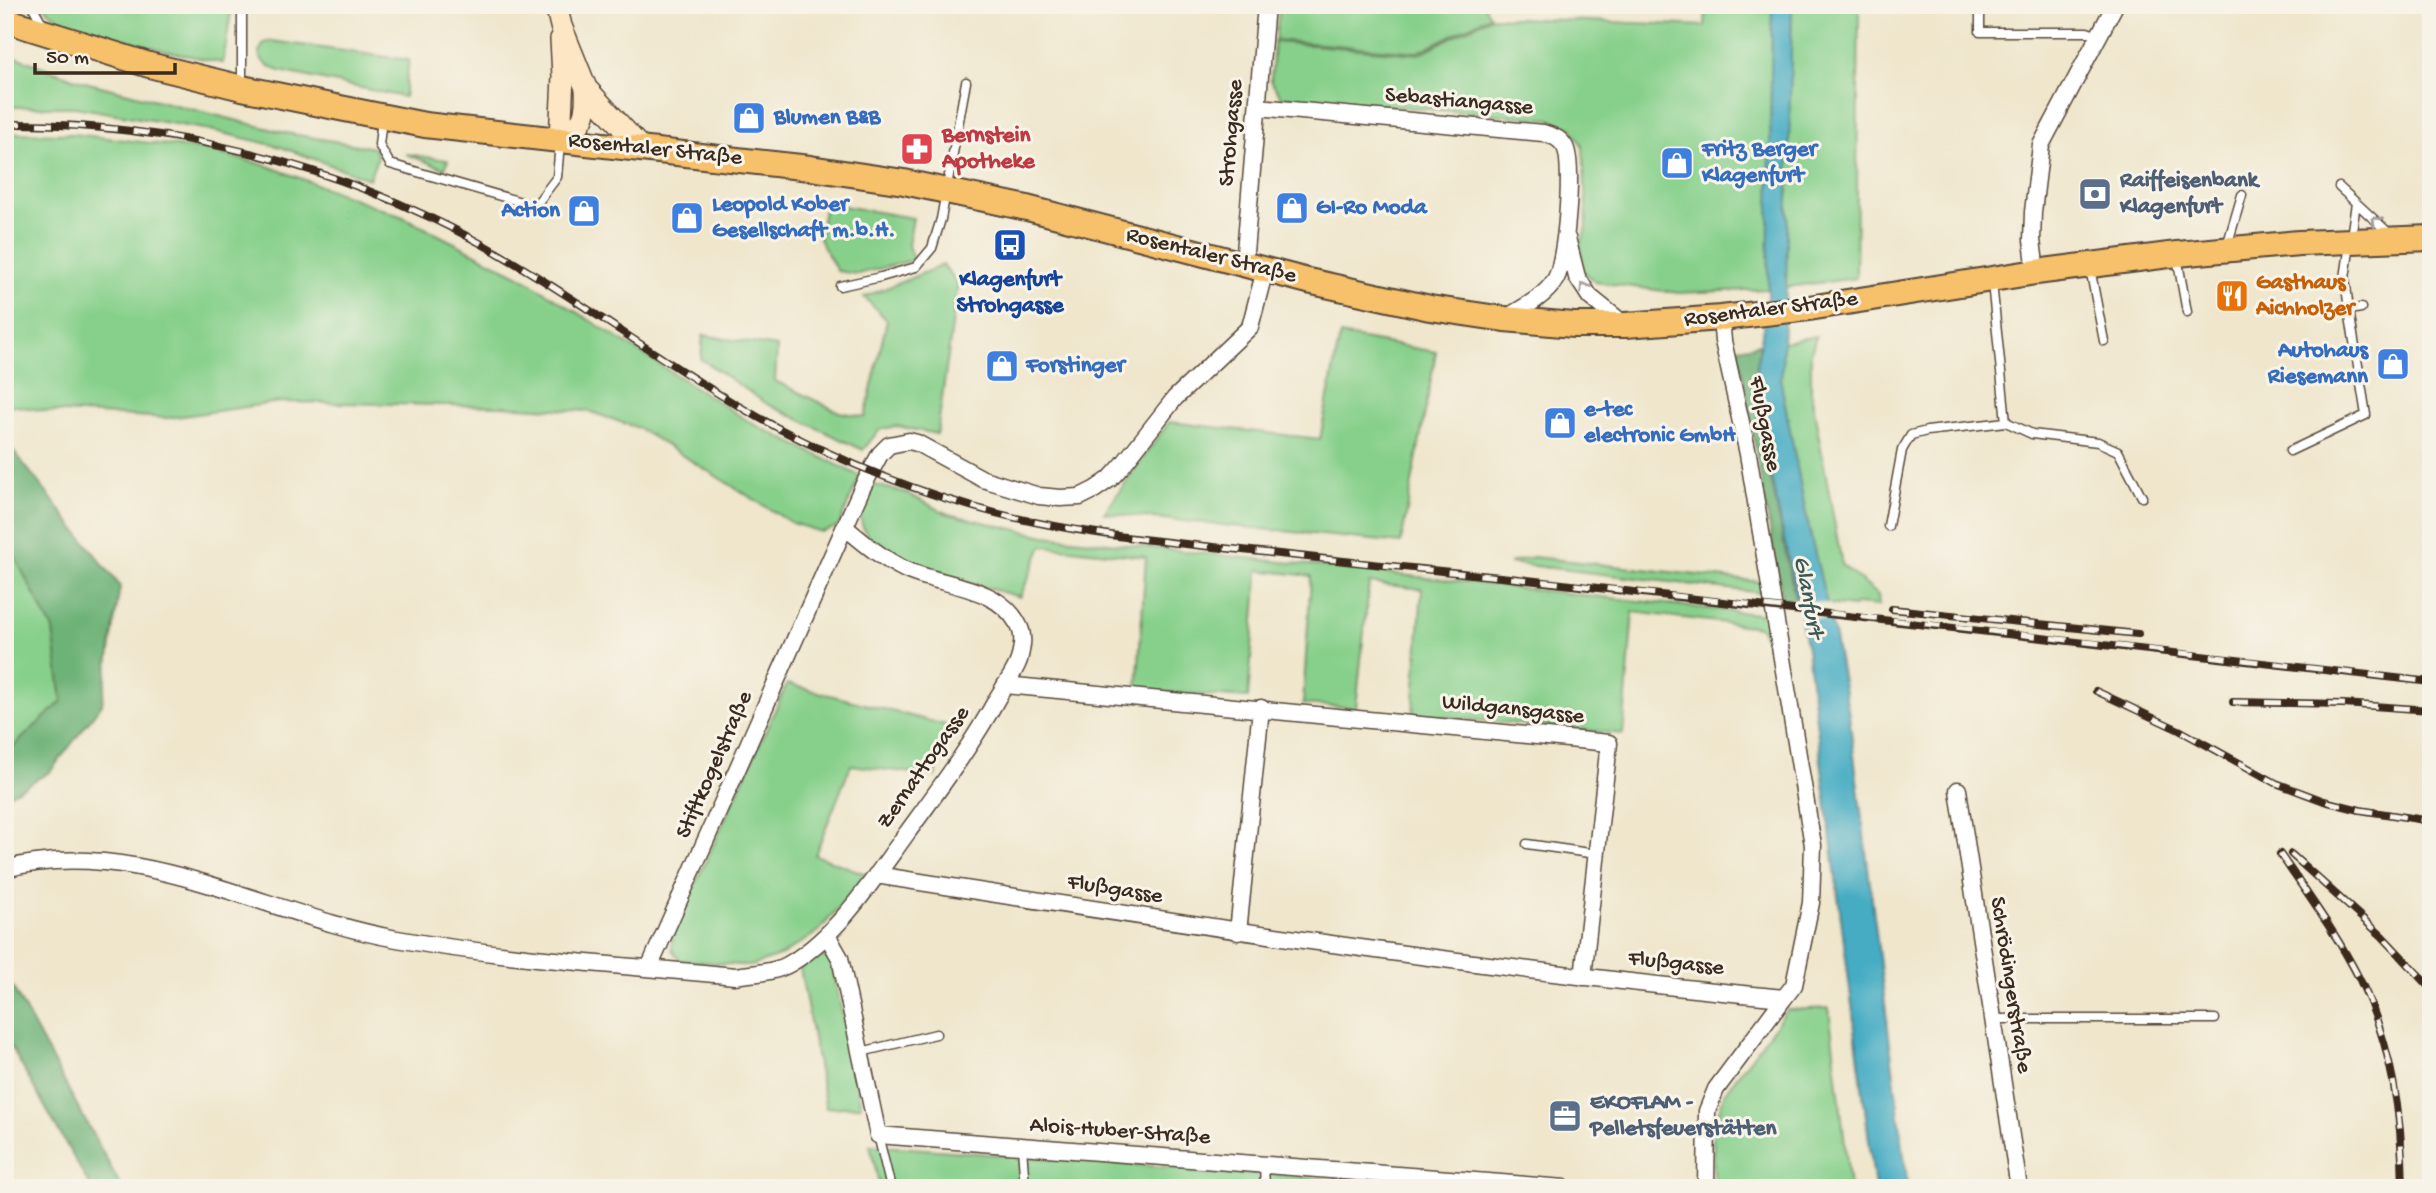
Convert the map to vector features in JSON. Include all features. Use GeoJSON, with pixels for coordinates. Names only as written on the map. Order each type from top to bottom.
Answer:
{"type":"FeatureCollection","features":[{"type":"Feature","properties":{"kind":"main road"},"geometry":{"type":"LineString","coordinates":[[559,16],[586,88],[642,149]]}},
{"type":"Feature","properties":{"kind":"main road"},"geometry":{"type":"LineString","coordinates":[[559,16],[563,76],[560,140]]}},
{"type":"Feature","properties":{"kind":"main road","name":"Rosentaler Straße"},"geometry":{"type":"LineString","coordinates":[[5,20],[49,36],[149,65],[242,88],[425,125],[810,168],[946,190],[1430,308],[1504,318],[1625,325],[1729,317],[1809,308],[2036,272],[2177,254],[2431,238]]}},
{"type":"Feature","properties":{"kind":"main road"},"geometry":{"type":"LineString","coordinates":[[560,140],[576,130],[585,116],[586,88]]}},
{"type":"Feature","properties":{"kind":"street","name":"Strohgasse"},"geometry":{"type":"LineString","coordinates":[[1255,267],[1258,107],[1266,5]]}},
{"type":"Feature","properties":{"kind":"street"},"geometry":{"type":"LineString","coordinates":[[2036,272],[2032,240],[2033,212],[2041,145],[2115,5]]}},
{"type":"Feature","properties":{"kind":"street","name":"Sebastiangasse"},"geometry":{"type":"LineString","coordinates":[[1258,107],[1543,133],[1558,138],[1566,148],[1569,164],[1566,233],[1557,277],[1546,293],[1504,318]]}},
{"type":"Feature","properties":{"kind":"street","name":"Sebastiangasse"},"geometry":{"type":"LineString","coordinates":[[1566,233],[1577,277],[1590,297],[1625,325]]}},
{"type":"Feature","properties":{"kind":"street","name":"Stiftkogelstraße"},"geometry":{"type":"LineString","coordinates":[[649,968],[880,454],[889,445],[900,442],[917,443],[983,479],[1040,496],[1080,497],[1110,479],[1175,398],[1250,327],[1255,267]]}},
{"type":"Feature","properties":{"kind":"street","name":"Flußgasse"},"geometry":{"type":"LineString","coordinates":[[876,875],[1238,932],[1583,977],[1784,998],[1794,985],[1811,903],[1813,845],[1749,465],[1723,341],[1729,317]]}},
{"type":"Feature","properties":{"kind":"street","name":"Zernattogasse"},"geometry":{"type":"LineString","coordinates":[[649,968],[735,976],[766,972],[790,964],[827,934],[876,875],[984,723],[1018,662],[1023,636],[1018,622],[1004,607],[985,594],[910,572],[896,565],[875,552],[846,527]]}},
{"type":"Feature","properties":{"kind":"street","name":"Wildgansgasse"},"geometry":{"type":"LineString","coordinates":[[1005,685],[1609,743],[1583,977]]}},
{"type":"Feature","properties":{"kind":"street"},"geometry":{"type":"LineString","coordinates":[[1238,932],[1261,709]]}},
{"type":"Feature","properties":{"kind":"street","name":"Schrödingerstraße"},"geometry":{"type":"LineString","coordinates":[[1958,790],[2019,1188]]}},
{"type":"Feature","properties":{"kind":"street"},"geometry":{"type":"LineString","coordinates":[[5,870],[32,865],[109,861],[195,881],[317,921],[397,939],[536,958],[649,968]]}},
{"type":"Feature","properties":{"kind":"street"},"geometry":{"type":"LineString","coordinates":[[827,934],[840,958],[878,1135]]}},
{"type":"Feature","properties":{"kind":"street"},"geometry":{"type":"LineString","coordinates":[[1706,1188],[1707,1111],[1716,1089],[1784,998]]}},
{"type":"Feature","properties":{"kind":"street","name":"Alois-Huber-Straße"},"geometry":{"type":"LineString","coordinates":[[878,1135],[1556,1187]]}},
{"type":"Feature","properties":{"kind":"lane"},"geometry":{"type":"LineString","coordinates":[[32,5],[49,36]]}},
{"type":"Feature","properties":{"kind":"lane"},"geometry":{"type":"LineString","coordinates":[[242,5],[242,88]]}},
{"type":"Feature","properties":{"kind":"lane"},"geometry":{"type":"LineString","coordinates":[[1980,5],[1980,32],[2087,32],[2099,36]]}},
{"type":"Feature","properties":{"kind":"lane"},"geometry":{"type":"LineString","coordinates":[[840,286],[881,278],[916,267],[932,248],[967,82]]}},
{"type":"Feature","properties":{"kind":"lane"},"geometry":{"type":"LineString","coordinates":[[383,116],[379,145],[390,164],[535,206],[557,177],[560,140]]}},
{"type":"Feature","properties":{"kind":"lane"},"geometry":{"type":"LineString","coordinates":[[2339,187],[2395,239]]}},
{"type":"Feature","properties":{"kind":"lane"},"geometry":{"type":"LineString","coordinates":[[2226,249],[2242,195]]}},
{"type":"Feature","properties":{"kind":"lane"},"geometry":{"type":"LineString","coordinates":[[2290,451],[2366,415],[2345,278],[2356,203]]}},
{"type":"Feature","properties":{"kind":"lane"},"geometry":{"type":"LineString","coordinates":[[2177,254],[2187,312]]}},
{"type":"Feature","properties":{"kind":"lane"},"geometry":{"type":"LineString","coordinates":[[2090,265],[2104,341]]}},
{"type":"Feature","properties":{"kind":"lane"},"geometry":{"type":"LineString","coordinates":[[1992,279],[2006,422]]}},
{"type":"Feature","properties":{"kind":"lane"},"geometry":{"type":"LineString","coordinates":[[2349,310],[2361,308]]}},
{"type":"Feature","properties":{"kind":"lane"},"geometry":{"type":"LineString","coordinates":[[1888,526],[1902,450],[1911,435],[1927,431],[2006,422],[2032,434],[2098,442],[2118,451],[2142,497]]}},
{"type":"Feature","properties":{"kind":"lane"},"geometry":{"type":"LineString","coordinates":[[1527,844],[1596,854]]}},
{"type":"Feature","properties":{"kind":"lane"},"geometry":{"type":"LineString","coordinates":[[1992,1019],[2215,1018]]}},
{"type":"Feature","properties":{"kind":"lane"},"geometry":{"type":"LineString","coordinates":[[861,1052],[936,1034]]}},
{"type":"Feature","properties":{"kind":"lane"},"geometry":{"type":"LineString","coordinates":[[878,1135],[891,1188]]}},
{"type":"Feature","properties":{"kind":"lane"},"geometry":{"type":"LineString","coordinates":[[1022,1147],[1025,1188]]}},
{"type":"Feature","properties":{"kind":"lane"},"geometry":{"type":"LineString","coordinates":[[1264,1165],[1265,1188]]}},
{"type":"Feature","properties":{"kind":"green space"},"geometry":{"type":"Polygon","coordinates":[[[42,5],[232,5],[223,63],[166,51],[61,21],[42,5]]]}},
{"type":"Feature","properties":{"kind":"green space"},"geometry":{"type":"Polygon","coordinates":[[[1280,5],[1484,5],[1490,16],[1418,52],[1275,40],[1280,5]]]}},
{"type":"Feature","properties":{"kind":"green space"},"geometry":{"type":"Polygon","coordinates":[[[1706,5],[1772,5],[1768,289],[1679,293],[1595,282],[1583,271],[1580,245],[1587,227],[1583,148],[1572,128],[1550,119],[1282,97],[1271,82],[1274,42],[1419,54],[1491,17],[1705,26],[1706,5]]]}},
{"type":"Feature","properties":{"kind":"green space"},"geometry":{"type":"Polygon","coordinates":[[[1792,5],[1859,5],[1856,278],[1786,287],[1792,5]]]}},
{"type":"Feature","properties":{"kind":"green space"},"geometry":{"type":"Polygon","coordinates":[[[272,41],[409,60],[404,97],[280,71],[264,62],[260,56],[259,52],[264,43],[272,41]]]}},
{"type":"Feature","properties":{"kind":"green space"},"geometry":{"type":"Polygon","coordinates":[[[5,53],[81,81],[286,133],[374,148],[378,156],[369,179],[281,147],[210,130],[75,107],[5,107],[5,53]]]}},
{"type":"Feature","properties":{"kind":"green space"},"geometry":{"type":"Polygon","coordinates":[[[5,133],[73,134],[201,149],[265,165],[403,217],[520,276],[753,424],[860,476],[838,527],[821,532],[792,523],[638,428],[588,411],[501,406],[280,402],[169,418],[46,411],[5,404],[5,133]]]}},
{"type":"Feature","properties":{"kind":"green space"},"geometry":{"type":"Polygon","coordinates":[[[406,154],[448,160],[445,169],[406,154]]]}},
{"type":"Feature","properties":{"kind":"green space"},"geometry":{"type":"Polygon","coordinates":[[[825,203],[913,218],[908,245],[913,260],[858,274],[837,271],[819,239],[825,203]]]}},
{"type":"Feature","properties":{"kind":"green space"},"geometry":{"type":"Polygon","coordinates":[[[943,265],[958,283],[937,434],[896,426],[879,430],[863,450],[767,404],[701,359],[703,335],[777,347],[775,381],[839,412],[865,417],[887,320],[864,297],[943,265]]]}},
{"type":"Feature","properties":{"kind":"green space"},"geometry":{"type":"Polygon","coordinates":[[[1340,335],[1436,352],[1401,543],[1104,513],[1169,422],[1320,439],[1340,335]]]}},
{"type":"Feature","properties":{"kind":"green space"},"geometry":{"type":"Polygon","coordinates":[[[1816,336],[1811,353],[1811,393],[1842,565],[1878,595],[1879,606],[1826,604],[1781,383],[1783,342],[1816,336]]]}},
{"type":"Feature","properties":{"kind":"green space"},"geometry":{"type":"Polygon","coordinates":[[[1760,344],[1753,389],[1795,599],[1782,598],[1738,348],[1760,344]]]}},
{"type":"Feature","properties":{"kind":"green space"},"geometry":{"type":"Polygon","coordinates":[[[5,440],[120,586],[102,704],[50,772],[5,797],[5,750],[15,745],[62,701],[53,630],[5,538],[5,440]]]}},
{"type":"Feature","properties":{"kind":"green space"},"geometry":{"type":"Polygon","coordinates":[[[873,485],[904,492],[948,514],[1045,536],[1766,615],[1772,653],[1760,627],[1633,612],[1623,734],[1413,714],[1422,589],[1369,583],[1356,708],[1303,704],[1311,576],[1258,570],[1248,698],[1137,690],[1146,557],[1042,546],[1020,597],[929,570],[882,548],[867,534],[861,520],[863,506],[873,485]]]}},
{"type":"Feature","properties":{"kind":"green space"},"geometry":{"type":"Polygon","coordinates":[[[5,538],[53,630],[62,702],[15,745],[5,750],[5,538]]]}},
{"type":"Feature","properties":{"kind":"green space"},"geometry":{"type":"Polygon","coordinates":[[[1533,557],[1761,582],[1763,593],[1509,563],[1533,557]]]}},
{"type":"Feature","properties":{"kind":"green space"},"geometry":{"type":"Polygon","coordinates":[[[787,684],[953,727],[935,776],[851,765],[815,855],[866,874],[819,931],[782,955],[751,966],[680,960],[672,950],[672,935],[787,684]]]}},
{"type":"Feature","properties":{"kind":"green space"},"geometry":{"type":"Polygon","coordinates":[[[820,955],[831,960],[861,1106],[826,1108],[800,968],[820,955]]]}},
{"type":"Feature","properties":{"kind":"green space"},"geometry":{"type":"Polygon","coordinates":[[[5,973],[122,1188],[91,1188],[6,1038],[5,973]]]}},
{"type":"Feature","properties":{"kind":"green space"},"geometry":{"type":"Polygon","coordinates":[[[1829,1008],[1850,1188],[1714,1188],[1713,1129],[1725,1092],[1787,1010],[1829,1008]]]}},
{"type":"Feature","properties":{"kind":"green space"},"geometry":{"type":"Polygon","coordinates":[[[870,1145],[1448,1188],[880,1188],[870,1145]]]}},
{"type":"Feature","properties":{"kind":"water","name":"Glanfurt"},"geometry":{"type":"Polygon","coordinates":[[[1772,5],[1792,5],[1786,287],[1781,383],[1849,715],[1908,1188],[1875,1188],[1807,649],[1753,389],[1768,298],[1772,5]]]}},
{"type":"Feature","properties":{"kind":"pier"},"geometry":{"type":"Polygon","coordinates":[[[1792,599],[1830,604],[1834,621],[1796,616],[1792,599]]]}},
{"type":"Feature","properties":{"kind":"railway"},"geometry":{"type":"LineString","coordinates":[[5,124],[67,125],[190,140],[310,170],[368,191],[425,215],[480,243],[548,283],[715,392],[801,440],[914,488],[1002,515],[1100,534],[1167,542],[1740,603],[2431,682]]}},
{"type":"Feature","properties":{"kind":"railway"},"geometry":{"type":"LineString","coordinates":[[1892,609],[2138,634]]}},
{"type":"Feature","properties":{"kind":"railway"},"geometry":{"type":"LineString","coordinates":[[2096,691],[2179,730],[2276,783],[2324,801],[2360,810],[2431,821]]}},
{"type":"Feature","properties":{"kind":"railway"},"geometry":{"type":"LineString","coordinates":[[2233,702],[2343,704],[2431,710]]}},
{"type":"Feature","properties":{"kind":"railway"},"geometry":{"type":"LineString","coordinates":[[2280,854],[2342,948],[2371,1005],[2393,1081],[2403,1188]]}},
{"type":"Feature","properties":{"kind":"railway"},"geometry":{"type":"LineString","coordinates":[[2291,854],[2382,936],[2431,988]]}},
{"type":"Feature","properties":{"kind":"place","name":"Blumen B&B"},"geometry":{"type":"Point","coordinates":[749,118]}},
{"type":"Feature","properties":{"kind":"place","name":"Bernstein Apotheke"},"geometry":{"type":"Point","coordinates":[917,149]}},
{"type":"Feature","properties":{"kind":"place","name":"Fritz Berger Klagenfurt"},"geometry":{"type":"Point","coordinates":[1677,163]}},
{"type":"Feature","properties":{"kind":"place","name":"Raiffeisenbank Klagenfurt"},"geometry":{"type":"Point","coordinates":[2095,194]}},
{"type":"Feature","properties":{"kind":"place","name":"GI-Ro Moda"},"geometry":{"type":"Point","coordinates":[1292,208]}},
{"type":"Feature","properties":{"kind":"place","name":"Action"},"geometry":{"type":"Point","coordinates":[584,211]}},
{"type":"Feature","properties":{"kind":"place","name":"Leopold Kober Gesellschaft m.b.H."},"geometry":{"type":"Point","coordinates":[687,218]}},
{"type":"Feature","properties":{"kind":"place","name":"Klagenfurt Strohgasse"},"geometry":{"type":"Point","coordinates":[1010,245]}},
{"type":"Feature","properties":{"kind":"place","name":"Gasthaus Aichholzer"},"geometry":{"type":"Point","coordinates":[2232,296]}},
{"type":"Feature","properties":{"kind":"place","name":"Autohaus Riesemann"},"geometry":{"type":"Point","coordinates":[2393,364]}},
{"type":"Feature","properties":{"kind":"place","name":"Forstinger"},"geometry":{"type":"Point","coordinates":[1002,366]}},
{"type":"Feature","properties":{"kind":"place","name":"e-tec electronic GmbH"},"geometry":{"type":"Point","coordinates":[1560,423]}},
{"type":"Feature","properties":{"kind":"place","name":"EKOFLAM - Pelletsfeuerstätten"},"geometry":{"type":"Point","coordinates":[1565,1116]}}]}
